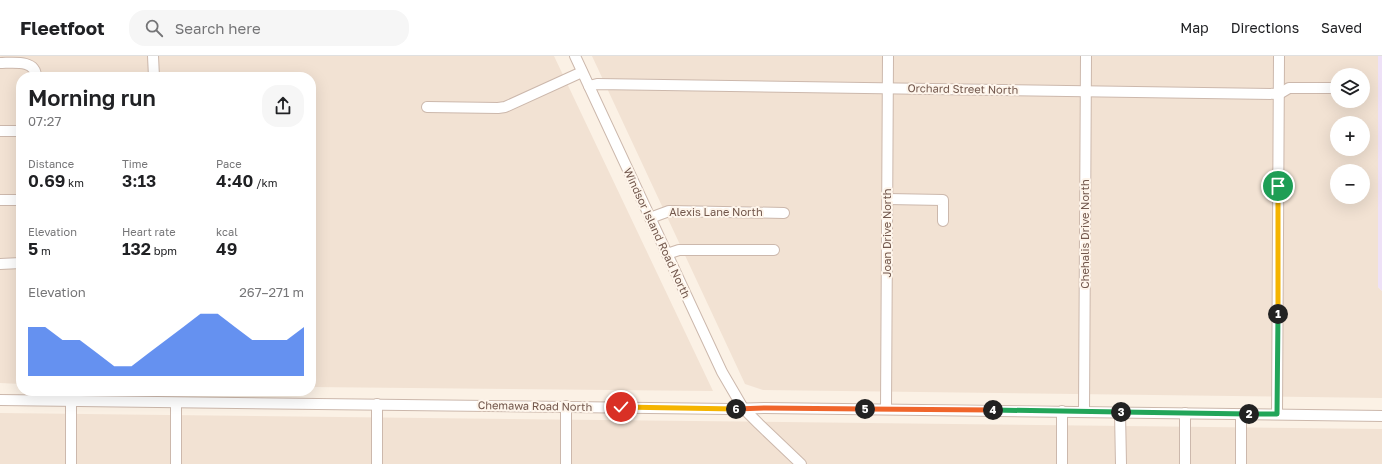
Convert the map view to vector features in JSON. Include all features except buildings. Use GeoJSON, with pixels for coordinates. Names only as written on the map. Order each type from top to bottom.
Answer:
{"type":"FeatureCollection","features":[{"type":"Feature","properties":{"kind":"street"},"geometry":{"type":"LineString","coordinates":[[153,56],[154,72]]}},
{"type":"Feature","properties":{"kind":"street","name":"Windsor Island Road North"},"geometry":{"type":"LineString","coordinates":[[575,56],[722,372],[743,408],[801,464]]}},
{"type":"Feature","properties":{"kind":"street","name":"Joan Drive North"},"geometry":{"type":"LineString","coordinates":[[886,409],[888,56]]}},
{"type":"Feature","properties":{"kind":"street","name":"Chehalis Drive North"},"geometry":{"type":"LineString","coordinates":[[1084,412],[1086,56]]}},
{"type":"Feature","properties":{"kind":"street"},"geometry":{"type":"LineString","coordinates":[[1277,414],[1279,56]]}},
{"type":"Feature","properties":{"kind":"street"},"geometry":{"type":"LineString","coordinates":[[0,63],[24,63],[34,68],[36,72]]}},
{"type":"Feature","properties":{"kind":"street"},"geometry":{"type":"LineString","coordinates":[[427,107],[498,108],[582,72]]}},
{"type":"Feature","properties":{"kind":"street","name":"Orchard Street North"},"geometry":{"type":"LineString","coordinates":[[589,86],[597,84],[1279,94],[1289,88],[1330,88]]}},
{"type":"Feature","properties":{"kind":"street"},"geometry":{"type":"LineString","coordinates":[[0,131],[16,131]]}},
{"type":"Feature","properties":{"kind":"street"},"geometry":{"type":"LineString","coordinates":[[888,199],[943,200],[943,222]]}},
{"type":"Feature","properties":{"kind":"street"},"geometry":{"type":"LineString","coordinates":[[0,200],[16,200]]}},
{"type":"Feature","properties":{"kind":"street","name":"Alexis Lane North"},"geometry":{"type":"LineString","coordinates":[[650,218],[669,211],[784,213]]}},
{"type":"Feature","properties":{"kind":"street"},"geometry":{"type":"LineString","coordinates":[[667,254],[679,250],[774,250]]}},
{"type":"Feature","properties":{"kind":"street"},"geometry":{"type":"LineString","coordinates":[[0,264],[16,263]]}},
{"type":"Feature","properties":{"kind":"street","name":"Chemawa Road North"},"geometry":{"type":"LineString","coordinates":[[0,400],[730,409],[1062,411],[1382,416]]}},
{"type":"Feature","properties":{"kind":"street"},"geometry":{"type":"LineString","coordinates":[[71,402],[72,464]]}},
{"type":"Feature","properties":{"kind":"street"},"geometry":{"type":"LineString","coordinates":[[176,403],[176,464]]}},
{"type":"Feature","properties":{"kind":"street"},"geometry":{"type":"LineString","coordinates":[[377,404],[377,464]]}},
{"type":"Feature","properties":{"kind":"street"},"geometry":{"type":"LineString","coordinates":[[566,406],[566,464]]}},
{"type":"Feature","properties":{"kind":"street"},"geometry":{"type":"LineString","coordinates":[[1062,411],[1062,464]]}},
{"type":"Feature","properties":{"kind":"street"},"geometry":{"type":"LineString","coordinates":[[1120,412],[1121,464]]}},
{"type":"Feature","properties":{"kind":"street"},"geometry":{"type":"LineString","coordinates":[[1185,413],[1185,464]]}},
{"type":"Feature","properties":{"kind":"street"},"geometry":{"type":"LineString","coordinates":[[1241,414],[1241,464]]}},
{"type":"Feature","properties":{"kind":"shaded area"},"geometry":{"type":"Polygon","coordinates":[[[0,56],[554,56],[713,391],[316,387],[316,72],[16,72],[16,384],[0,383],[0,56]]]}},
{"type":"Feature","properties":{"kind":"shaded area"},"geometry":{"type":"Polygon","coordinates":[[[592,56],[1378,56],[1378,287],[1382,291],[1382,398],[763,390],[745,384],[592,56]]]}},
{"type":"Feature","properties":{"kind":"shaded area"},"geometry":{"type":"Polygon","coordinates":[[[1378,56],[1382,56],[1382,291],[1378,287],[1378,56]]]}},
{"type":"Feature","properties":{"kind":"shaded area"},"geometry":{"type":"Polygon","coordinates":[[[0,413],[1382,429],[1382,464],[0,464],[0,413]]]}},
{"type":"Feature","properties":{"kind":"route"},"geometry":{"type":"LineString","coordinates":[[621,407],[1277,414],[1278,186]]}}]}
